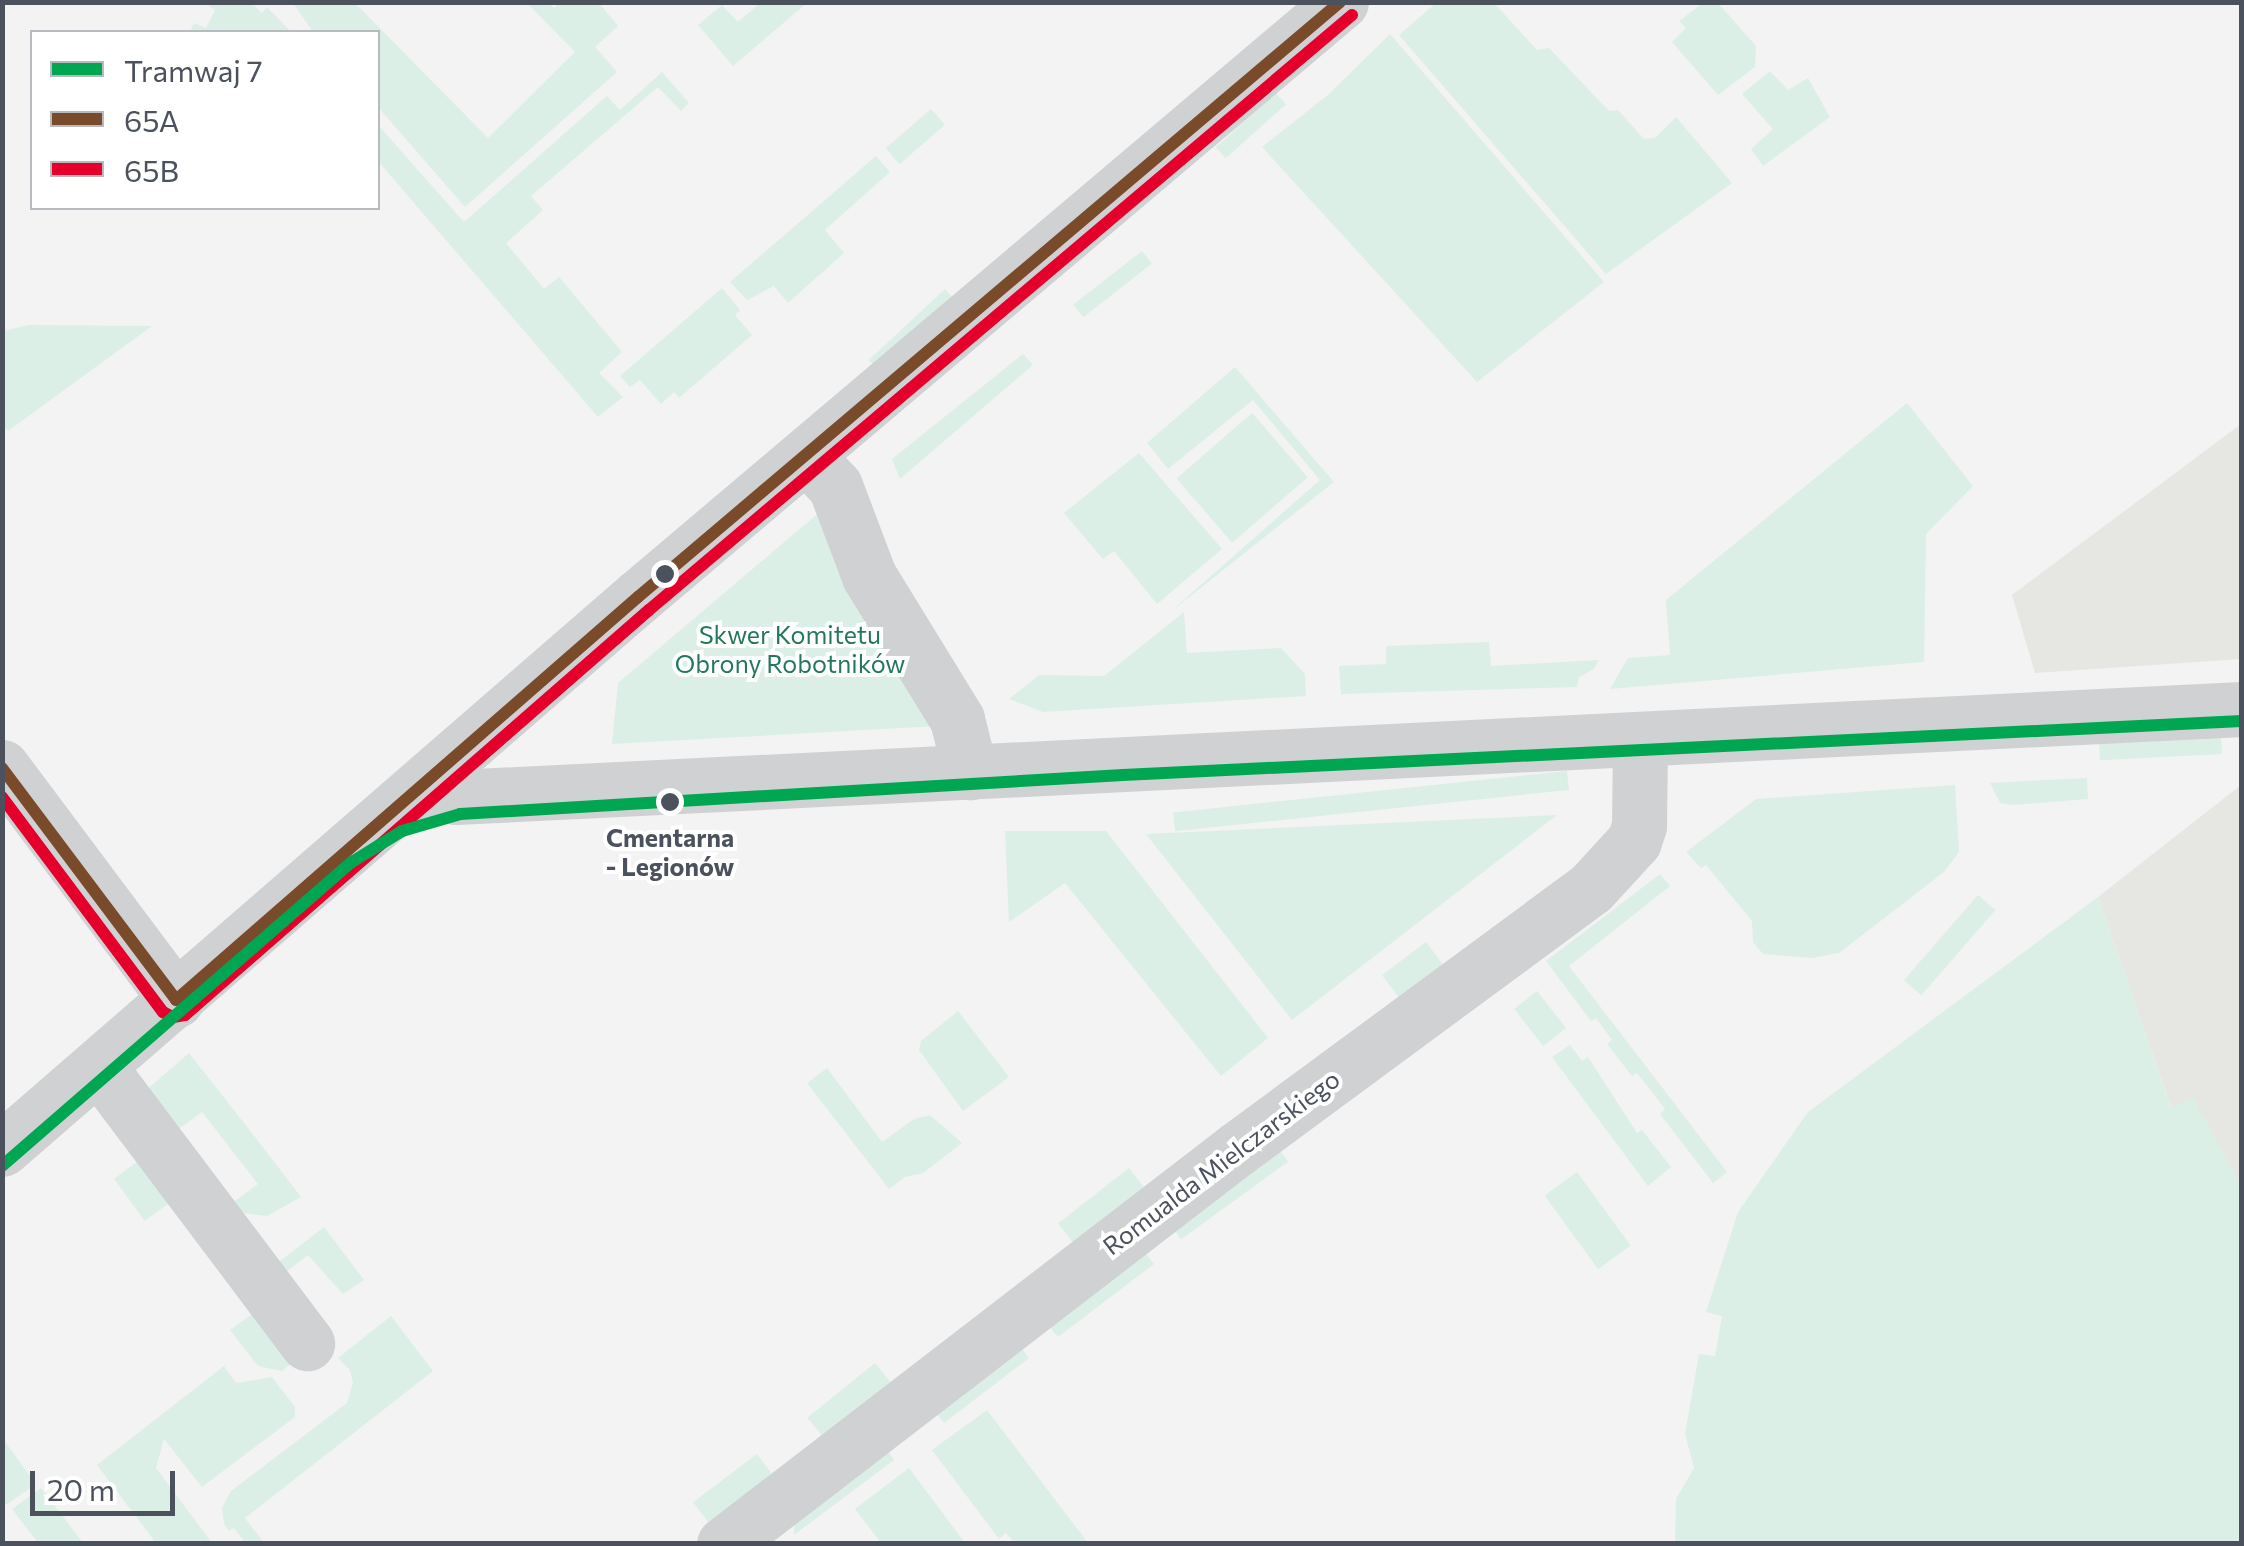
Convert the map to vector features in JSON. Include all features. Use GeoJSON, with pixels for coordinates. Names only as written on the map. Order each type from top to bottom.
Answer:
{"type":"FeatureCollection","features":[{"type":"Feature","properties":{"kind":"street"},"geometry":{"type":"LineString","coordinates":[[2,1150],[638,597],[1341,2]]}},
{"type":"Feature","properties":{"kind":"street"},"geometry":{"type":"LineString","coordinates":[[808,456],[835,486],[868,576],[956,719],[970,772]]}},
{"type":"Feature","properties":{"kind":"street"},"geometry":{"type":"LineString","coordinates":[[429,782],[440,792],[456,797],[2242,709]]}},
{"type":"Feature","properties":{"kind":"street","name":"Romualda Mielczarskiego"},"geometry":{"type":"LineString","coordinates":[[724,1544],[1238,1149],[1591,888],[1634,841],[1639,826],[1640,740]]}},
{"type":"Feature","properties":{"kind":"street"},"geometry":{"type":"LineString","coordinates":[[2,767],[176,1000]]}},
{"type":"Feature","properties":{"kind":"street"},"geometry":{"type":"LineString","coordinates":[[99,1067],[307,1343]]}},
{"type":"Feature","properties":{"kind":"shaded area"},"geometry":{"type":"Polygon","coordinates":[[[2241,424],[2241,659],[2035,673],[2012,595],[2241,424]]]}},
{"type":"Feature","properties":{"kind":"shaded area"},"geometry":{"type":"Polygon","coordinates":[[[2241,785],[2241,1299],[2238,1300],[2098,897],[2241,785]]]}},
{"type":"Feature","properties":{"kind":"green space"},"geometry":{"type":"Polygon","coordinates":[[[204,2],[252,3],[262,13],[267,7],[289,30],[191,30],[194,23],[206,28],[215,10],[204,2]]]}},
{"type":"Feature","properties":{"kind":"green space"},"geometry":{"type":"Polygon","coordinates":[[[761,2],[807,3],[733,66],[698,25],[722,5],[738,22],[761,2]]]}},
{"type":"Feature","properties":{"kind":"green space"},"geometry":{"type":"Polygon","coordinates":[[[293,3],[355,3],[488,138],[575,52],[527,3],[548,3],[554,8],[560,3],[599,3],[618,26],[595,47],[617,72],[465,207],[380,109],[380,30],[312,30],[293,3]]]}},
{"type":"Feature","properties":{"kind":"green space"},"geometry":{"type":"Polygon","coordinates":[[[1436,3],[1494,3],[1537,50],[1549,48],[1609,111],[1618,110],[1644,139],[1655,138],[1676,117],[1732,183],[1606,274],[1399,35],[1436,3]]]}},
{"type":"Feature","properties":{"kind":"green space"},"geometry":{"type":"Polygon","coordinates":[[[1703,3],[1718,3],[1756,46],[1755,67],[1718,95],[1672,42],[1686,28],[1679,21],[1703,3]]]}},
{"type":"Feature","properties":{"kind":"green space"},"geometry":{"type":"Polygon","coordinates":[[[1390,34],[1604,282],[1477,382],[1262,147],[1329,94],[1390,34]]]}},
{"type":"Feature","properties":{"kind":"green space"},"geometry":{"type":"Polygon","coordinates":[[[1770,71],[1788,90],[1808,78],[1830,117],[1763,166],[1751,149],[1773,129],[1742,94],[1770,71]]]}},
{"type":"Feature","properties":{"kind":"green space"},"geometry":{"type":"Polygon","coordinates":[[[662,72],[689,103],[681,111],[658,87],[531,196],[543,210],[506,243],[544,289],[559,277],[622,352],[599,373],[623,397],[598,417],[380,163],[380,127],[464,222],[607,96],[620,110],[662,72]]]}},
{"type":"Feature","properties":{"kind":"green space"},"geometry":{"type":"Polygon","coordinates":[[[1276,93],[1286,104],[1226,158],[1216,147],[1276,93]]]}},
{"type":"Feature","properties":{"kind":"green space"},"geometry":{"type":"Polygon","coordinates":[[[931,109],[945,125],[899,164],[886,148],[931,109]]]}},
{"type":"Feature","properties":{"kind":"green space"},"geometry":{"type":"Polygon","coordinates":[[[876,156],[890,172],[825,230],[844,253],[788,303],[774,286],[747,300],[730,282],[876,156]]]}},
{"type":"Feature","properties":{"kind":"green space"},"geometry":{"type":"Polygon","coordinates":[[[1142,251],[1152,264],[1083,317],[1073,305],[1142,251]]]}},
{"type":"Feature","properties":{"kind":"green space"},"geometry":{"type":"Polygon","coordinates":[[[722,288],[740,310],[735,315],[752,335],[679,398],[674,392],[661,404],[640,380],[630,387],[620,376],[722,288]]]}},
{"type":"Feature","properties":{"kind":"green space"},"geometry":{"type":"Polygon","coordinates":[[[945,289],[956,301],[880,372],[869,360],[945,289]]]}},
{"type":"Feature","properties":{"kind":"green space"},"geometry":{"type":"Polygon","coordinates":[[[29,325],[152,326],[8,431],[2,424],[3,331],[29,325]]]}},
{"type":"Feature","properties":{"kind":"green space"},"geometry":{"type":"Polygon","coordinates":[[[1023,354],[1033,365],[900,479],[892,459],[1023,354]]]}},
{"type":"Feature","properties":{"kind":"green space"},"geometry":{"type":"Polygon","coordinates":[[[1235,367],[1334,482],[1169,613],[1320,480],[1253,400],[1168,469],[1147,443],[1235,367]]]}},
{"type":"Feature","properties":{"kind":"green space"},"geometry":{"type":"Polygon","coordinates":[[[1907,403],[1973,486],[1926,534],[1924,662],[1610,689],[1628,658],[1670,655],[1666,600],[1907,403]]]}},
{"type":"Feature","properties":{"kind":"green space"},"geometry":{"type":"Polygon","coordinates":[[[1252,413],[1308,477],[1232,543],[1177,479],[1252,413]]]}},
{"type":"Feature","properties":{"kind":"green space"},"geometry":{"type":"Polygon","coordinates":[[[1139,453],[1222,549],[1157,604],[1114,551],[1103,559],[1064,513],[1139,453]]]}},
{"type":"Feature","properties":{"kind":"green space","name":"Skwer Komitetu Obrony Robotników"},"geometry":{"type":"Polygon","coordinates":[[[821,511],[939,726],[612,744],[618,683],[821,511]]]}},
{"type":"Feature","properties":{"kind":"green space"},"geometry":{"type":"Polygon","coordinates":[[[1184,612],[1187,653],[1281,648],[1305,674],[1306,696],[1043,712],[1009,699],[1039,675],[1104,676],[1184,612]]]}},
{"type":"Feature","properties":{"kind":"green space"},"geometry":{"type":"Polygon","coordinates":[[[1489,642],[1491,666],[1599,660],[1594,669],[1579,677],[1577,687],[1341,694],[1339,666],[1386,664],[1386,646],[1489,642]]]}},
{"type":"Feature","properties":{"kind":"green space"},"geometry":{"type":"Polygon","coordinates":[[[2221,737],[2222,754],[2100,760],[2099,743],[2221,737]]]}},
{"type":"Feature","properties":{"kind":"green space"},"geometry":{"type":"Polygon","coordinates":[[[1567,771],[1569,790],[1175,831],[1173,812],[1567,771]]]}},
{"type":"Feature","properties":{"kind":"green space"},"geometry":{"type":"Polygon","coordinates":[[[2087,778],[2088,799],[2013,805],[2000,803],[1990,783],[2087,778]]]}},
{"type":"Feature","properties":{"kind":"green space"},"geometry":{"type":"Polygon","coordinates":[[[1955,785],[1959,852],[1944,872],[1839,953],[1812,958],[1763,954],[1753,942],[1752,921],[1706,865],[1701,868],[1686,852],[1756,799],[1955,785]]]}},
{"type":"Feature","properties":{"kind":"green space"},"geometry":{"type":"Polygon","coordinates":[[[1557,815],[1292,1020],[1146,834],[1557,815]]]}},
{"type":"Feature","properties":{"kind":"green space"},"geometry":{"type":"Polygon","coordinates":[[[1005,831],[1106,831],[1268,1038],[1221,1076],[1065,883],[1009,922],[1005,831]]]}},
{"type":"Feature","properties":{"kind":"green space"},"geometry":{"type":"Polygon","coordinates":[[[1660,874],[1670,886],[1569,966],[1727,1172],[1713,1183],[1660,1114],[1665,1109],[1637,1073],[1632,1076],[1607,1044],[1612,1040],[1596,1018],[1591,1021],[1546,961],[1660,874]]]}},
{"type":"Feature","properties":{"kind":"green space"},"geometry":{"type":"Polygon","coordinates":[[[1978,895],[1995,910],[1921,995],[1904,980],[1978,895]]]}},
{"type":"Feature","properties":{"kind":"green space"},"geometry":{"type":"Polygon","coordinates":[[[2098,897],[2171,1108],[2193,1097],[2241,1186],[2241,1543],[1675,1543],[1676,1499],[1694,1468],[1685,1434],[1699,1354],[1715,1356],[1722,1316],[1706,1312],[1738,1212],[1808,1112],[2098,897]]]}},
{"type":"Feature","properties":{"kind":"green space"},"geometry":{"type":"Polygon","coordinates":[[[1426,942],[1446,969],[1403,1002],[1382,975],[1426,942]]]}},
{"type":"Feature","properties":{"kind":"green space"},"geometry":{"type":"Polygon","coordinates":[[[1537,991],[1566,1028],[1543,1046],[1514,1009],[1537,991]]]}},
{"type":"Feature","properties":{"kind":"green space"},"geometry":{"type":"Polygon","coordinates":[[[958,1011],[1009,1077],[963,1111],[919,1050],[921,1041],[958,1011]]]}},
{"type":"Feature","properties":{"kind":"green space"},"geometry":{"type":"Polygon","coordinates":[[[1570,1045],[1582,1061],[1588,1057],[1637,1133],[1642,1130],[1671,1167],[1648,1186],[1552,1057],[1570,1045]]]}},
{"type":"Feature","properties":{"kind":"green space"},"geometry":{"type":"Polygon","coordinates":[[[189,1053],[301,1197],[267,1216],[241,1213],[228,1206],[258,1184],[202,1112],[172,1134],[143,1093],[189,1053]]]}},
{"type":"Feature","properties":{"kind":"green space"},"geometry":{"type":"Polygon","coordinates":[[[827,1068],[882,1142],[914,1119],[930,1115],[962,1143],[923,1173],[905,1177],[889,1189],[807,1083],[827,1068]]]}},
{"type":"Feature","properties":{"kind":"green space"},"geometry":{"type":"Polygon","coordinates":[[[1278,1148],[1288,1162],[1181,1239],[1171,1226],[1278,1148]]]}},
{"type":"Feature","properties":{"kind":"green space"},"geometry":{"type":"Polygon","coordinates":[[[144,1157],[175,1199],[145,1221],[114,1179],[144,1157]]]}},
{"type":"Feature","properties":{"kind":"green space"},"geometry":{"type":"Polygon","coordinates":[[[1129,1168],[1149,1194],[1078,1249],[1058,1223],[1129,1168]]]}},
{"type":"Feature","properties":{"kind":"green space"},"geometry":{"type":"Polygon","coordinates":[[[1577,1172],[1630,1246],[1598,1269],[1545,1196],[1577,1172]]]}},
{"type":"Feature","properties":{"kind":"green space"},"geometry":{"type":"Polygon","coordinates":[[[324,1227],[364,1280],[343,1294],[308,1255],[278,1278],[271,1268],[324,1227]]]}},
{"type":"Feature","properties":{"kind":"green space"},"geometry":{"type":"Polygon","coordinates":[[[1141,1248],[1154,1264],[1058,1337],[1049,1326],[1141,1248]]]}},
{"type":"Feature","properties":{"kind":"green space"},"geometry":{"type":"Polygon","coordinates":[[[259,1309],[292,1363],[282,1371],[258,1366],[230,1330],[259,1309]]]}},
{"type":"Feature","properties":{"kind":"green space"},"geometry":{"type":"Polygon","coordinates":[[[391,1316],[433,1371],[245,1518],[264,1543],[245,1543],[234,1528],[229,1531],[224,1524],[222,1508],[231,1491],[347,1403],[353,1383],[350,1370],[338,1358],[391,1316]]]}},
{"type":"Feature","properties":{"kind":"green space"},"geometry":{"type":"Polygon","coordinates":[[[1020,1346],[1029,1358],[944,1423],[933,1409],[1020,1346]]]}},
{"type":"Feature","properties":{"kind":"green space"},"geometry":{"type":"Polygon","coordinates":[[[875,1363],[895,1388],[828,1443],[807,1418],[875,1363]]]}},
{"type":"Feature","properties":{"kind":"green space"},"geometry":{"type":"Polygon","coordinates":[[[224,1366],[236,1383],[272,1377],[295,1407],[295,1417],[202,1487],[164,1439],[156,1468],[212,1543],[156,1543],[97,1465],[224,1366]]]}},
{"type":"Feature","properties":{"kind":"green space"},"geometry":{"type":"Polygon","coordinates":[[[987,1410],[1088,1543],[1014,1543],[1006,1533],[999,1539],[932,1450],[987,1410]]]}},
{"type":"Feature","properties":{"kind":"green space"},"geometry":{"type":"Polygon","coordinates":[[[879,1438],[894,1460],[794,1535],[797,1500],[879,1438]]]}},
{"type":"Feature","properties":{"kind":"green space"},"geometry":{"type":"Polygon","coordinates":[[[3,1439],[36,1484],[6,1505],[3,1500],[3,1439]]]}},
{"type":"Feature","properties":{"kind":"green space"},"geometry":{"type":"Polygon","coordinates":[[[757,1454],[775,1478],[711,1526],[693,1502],[757,1454]]]}},
{"type":"Feature","properties":{"kind":"green space"},"geometry":{"type":"Polygon","coordinates":[[[909,1468],[965,1543],[881,1543],[855,1509],[909,1468]]]}},
{"type":"Feature","properties":{"kind":"green space"},"geometry":{"type":"Polygon","coordinates":[[[41,1488],[83,1543],[38,1543],[12,1509],[41,1488]]]}},
{"type":"Feature","properties":{"kind":"tram line","name":"7"},"geometry":{"type":"LineString","coordinates":[[2,1166],[352,862],[402,831],[460,814],[1123,775],[2242,721]]}},
{"type":"Feature","properties":{"kind":"transit line","name":"65A"},"geometry":{"type":"LineString","coordinates":[[2,768],[176,1000],[638,597],[1340,2]]}},
{"type":"Feature","properties":{"kind":"transit line","name":"65B"},"geometry":{"type":"LineString","coordinates":[[2,797],[163,1012],[173,1017],[185,1015],[649,610],[1352,15]]}},
{"type":"Feature","properties":{"kind":"place","name":"Cmentarna - Legionów"},"geometry":{"type":"Point","coordinates":[670,802]}}]}
